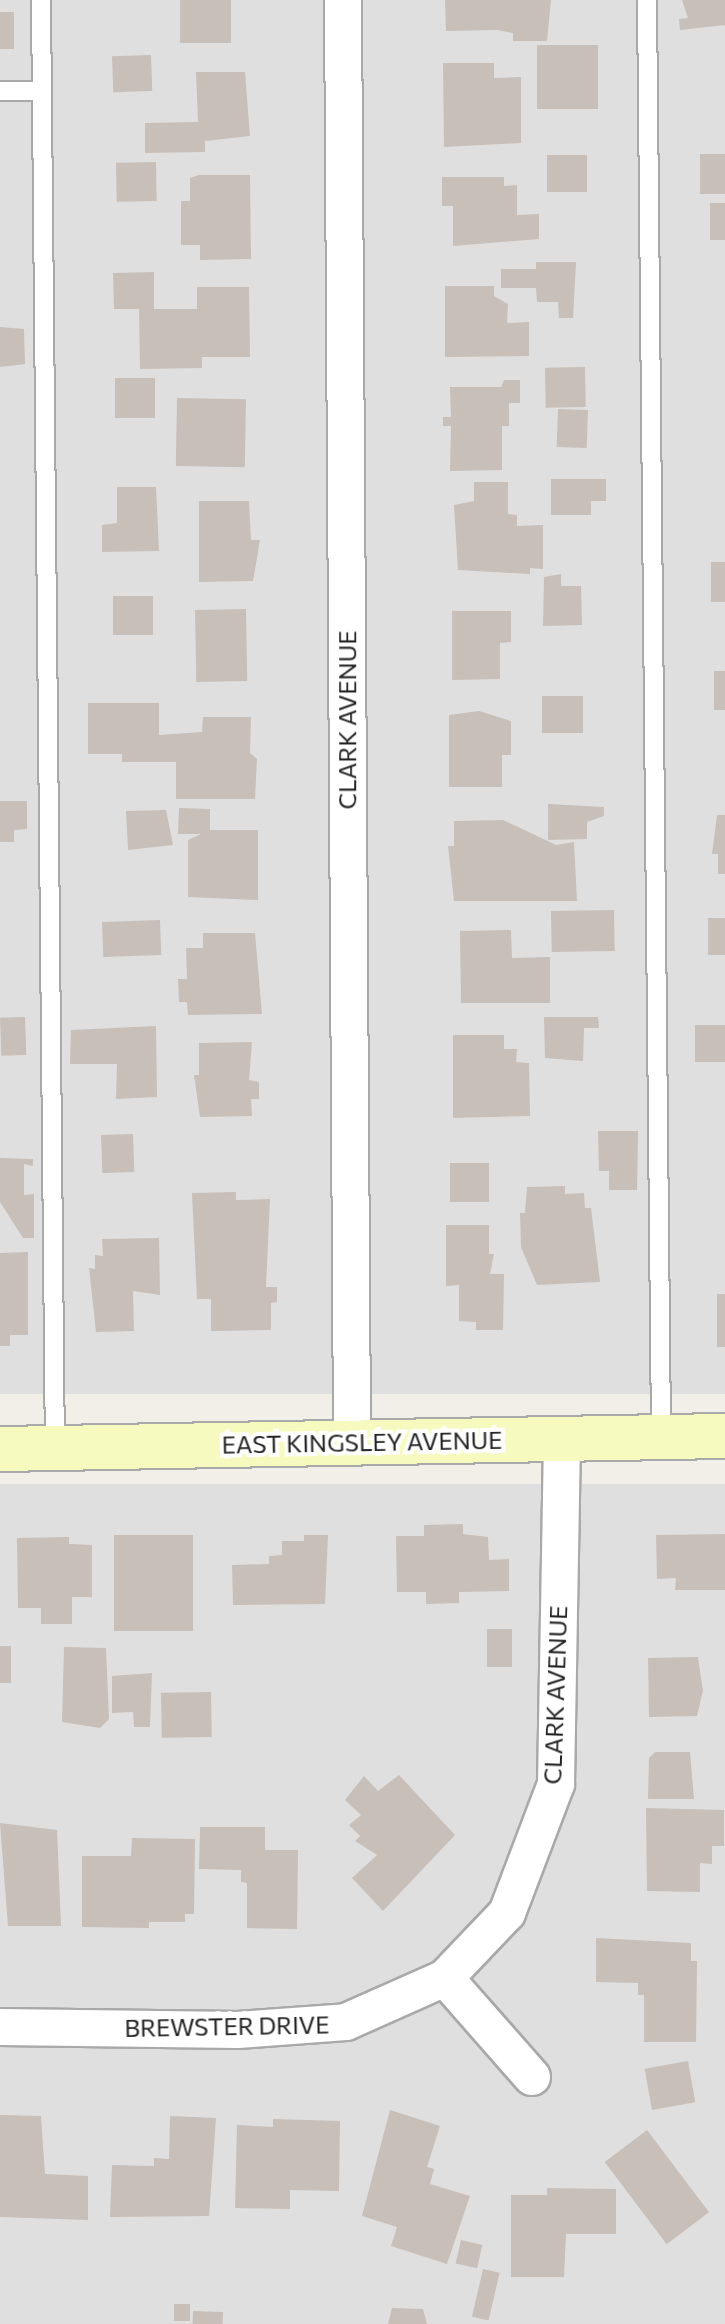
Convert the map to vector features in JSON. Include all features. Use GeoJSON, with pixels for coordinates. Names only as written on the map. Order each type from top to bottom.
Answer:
{"type":"FeatureCollection","features":[{"type":"Feature","properties":{"kind":"street","name":"CLARK AVENUE"},"geometry":{"type":"LineString","coordinates":[[343,0],[352,1441]]}},
{"type":"Feature","properties":{"kind":"street","name":"EAST KINGSLEY AVENUE"},"geometry":{"type":"LineString","coordinates":[[0,1449],[725,1436]]}},
{"type":"Feature","properties":{"kind":"street","name":"CLARK AVENUE"},"geometry":{"type":"LineString","coordinates":[[445,1978],[507,1913],[556,1784],[562,1440]]}},
{"type":"Feature","properties":{"kind":"street","name":"BREWSTER DRIVE"},"geometry":{"type":"LineString","coordinates":[[0,2027],[238,2030],[346,2022],[445,1978]]}},
{"type":"Feature","properties":{"kind":"street"},"geometry":{"type":"LineString","coordinates":[[445,1978],[532,2077]]}},
{"type":"Feature","properties":{"kind":"lane"},"geometry":{"type":"LineString","coordinates":[[41,0],[55,1448]]}},
{"type":"Feature","properties":{"kind":"lane"},"geometry":{"type":"LineString","coordinates":[[647,0],[661,1437]]}},
{"type":"Feature","properties":{"kind":"lane"},"geometry":{"type":"LineString","coordinates":[[0,91],[42,91]]}},
{"type":"Feature","properties":{"kind":"shaded area"},"geometry":{"type":"Polygon","coordinates":[[[0,0],[725,0],[725,1394],[0,1394],[0,0]]]}},
{"type":"Feature","properties":{"kind":"shaded area"},"geometry":{"type":"Polygon","coordinates":[[[0,1484],[725,1484],[725,2324],[0,2324],[0,1484]]]}},
{"type":"Feature","properties":{"kind":"building"},"geometry":{"type":"Polygon","coordinates":[[[180,0],[231,0],[231,43],[180,43],[180,0]]]}},
{"type":"Feature","properties":{"kind":"building"},"geometry":{"type":"Polygon","coordinates":[[[445,0],[551,0],[547,41],[513,41],[513,33],[497,30],[446,31],[445,0]]]}},
{"type":"Feature","properties":{"kind":"building"},"geometry":{"type":"Polygon","coordinates":[[[682,0],[725,0],[725,25],[680,30],[679,19],[688,18],[682,0]]]}},
{"type":"Feature","properties":{"kind":"building"},"geometry":{"type":"Polygon","coordinates":[[[0,12],[14,12],[14,49],[0,49],[0,12]]]}},
{"type":"Feature","properties":{"kind":"building"},"geometry":{"type":"Polygon","coordinates":[[[537,45],[598,45],[598,109],[537,109],[537,45]]]}},
{"type":"Feature","properties":{"kind":"building"},"geometry":{"type":"Polygon","coordinates":[[[151,55],[152,91],[113,92],[112,56],[151,55]]]}},
{"type":"Feature","properties":{"kind":"building"},"geometry":{"type":"Polygon","coordinates":[[[443,63],[494,63],[494,78],[521,77],[521,143],[444,147],[443,63]]]}},
{"type":"Feature","properties":{"kind":"building"},"geometry":{"type":"Polygon","coordinates":[[[196,72],[245,72],[250,136],[205,141],[205,152],[145,153],[145,123],[198,122],[196,72]]]}},
{"type":"Feature","properties":{"kind":"building"},"geometry":{"type":"Polygon","coordinates":[[[700,154],[725,154],[725,194],[700,194],[700,154]]]}},
{"type":"Feature","properties":{"kind":"building"},"geometry":{"type":"Polygon","coordinates":[[[547,155],[587,155],[587,192],[547,192],[547,155]]]}},
{"type":"Feature","properties":{"kind":"building"},"geometry":{"type":"Polygon","coordinates":[[[156,162],[157,201],[117,202],[116,163],[156,162]]]}},
{"type":"Feature","properties":{"kind":"building"},"geometry":{"type":"Polygon","coordinates":[[[199,175],[250,175],[251,259],[200,260],[200,245],[181,245],[181,201],[190,201],[190,178],[199,175]]]}},
{"type":"Feature","properties":{"kind":"building"},"geometry":{"type":"Polygon","coordinates":[[[442,177],[504,177],[504,186],[517,185],[517,215],[539,214],[539,239],[453,246],[453,206],[442,206],[442,177]]]}},
{"type":"Feature","properties":{"kind":"building"},"geometry":{"type":"Polygon","coordinates":[[[710,203],[725,203],[725,240],[710,240],[710,203]]]}},
{"type":"Feature","properties":{"kind":"building"},"geometry":{"type":"Polygon","coordinates":[[[536,262],[576,262],[573,318],[559,318],[558,302],[537,302],[536,288],[501,288],[501,269],[536,269],[536,262]]]}},
{"type":"Feature","properties":{"kind":"building"},"geometry":{"type":"Polygon","coordinates":[[[154,272],[154,309],[197,309],[197,287],[249,287],[250,357],[202,357],[202,368],[140,369],[139,309],[114,309],[113,273],[154,272]]]}},
{"type":"Feature","properties":{"kind":"building"},"geometry":{"type":"Polygon","coordinates":[[[445,286],[494,286],[494,296],[508,304],[507,323],[529,322],[529,356],[445,357],[445,286]]]}},
{"type":"Feature","properties":{"kind":"building"},"geometry":{"type":"Polygon","coordinates":[[[0,327],[24,329],[25,364],[0,367],[0,327]]]}},
{"type":"Feature","properties":{"kind":"building"},"geometry":{"type":"Polygon","coordinates":[[[585,367],[586,407],[546,408],[545,368],[585,367]]]}},
{"type":"Feature","properties":{"kind":"building"},"geometry":{"type":"Polygon","coordinates":[[[115,378],[155,378],[155,418],[115,418],[115,378]]]}},
{"type":"Feature","properties":{"kind":"building"},"geometry":{"type":"Polygon","coordinates":[[[504,380],[520,380],[520,403],[509,403],[509,426],[502,426],[502,470],[450,471],[451,426],[443,426],[443,417],[451,417],[450,387],[501,387],[504,380]]]}},
{"type":"Feature","properties":{"kind":"building"},"geometry":{"type":"Polygon","coordinates":[[[177,398],[246,399],[245,467],[176,466],[177,398]]]}},
{"type":"Feature","properties":{"kind":"building"},"geometry":{"type":"Polygon","coordinates":[[[558,409],[588,410],[587,448],[557,447],[558,409]]]}},
{"type":"Feature","properties":{"kind":"building"},"geometry":{"type":"Polygon","coordinates":[[[551,479],[606,479],[606,501],[591,501],[591,515],[551,515],[551,479]]]}},
{"type":"Feature","properties":{"kind":"building"},"geometry":{"type":"Polygon","coordinates":[[[474,482],[508,482],[508,514],[517,515],[517,526],[543,525],[543,569],[530,568],[530,574],[458,570],[454,505],[474,501],[474,482]]]}},
{"type":"Feature","properties":{"kind":"building"},"geometry":{"type":"Polygon","coordinates":[[[117,487],[156,487],[159,551],[102,552],[102,525],[117,523],[117,487]]]}},
{"type":"Feature","properties":{"kind":"building"},"geometry":{"type":"Polygon","coordinates":[[[199,501],[249,501],[251,540],[260,540],[253,581],[199,582],[199,501]]]}},
{"type":"Feature","properties":{"kind":"building"},"geometry":{"type":"Polygon","coordinates":[[[711,562],[725,562],[725,602],[711,602],[711,562]]]}},
{"type":"Feature","properties":{"kind":"building"},"geometry":{"type":"Polygon","coordinates":[[[561,574],[561,586],[581,586],[582,625],[543,626],[544,577],[561,574]]]}},
{"type":"Feature","properties":{"kind":"building"},"geometry":{"type":"Polygon","coordinates":[[[113,596],[153,596],[153,635],[113,635],[113,596]]]}},
{"type":"Feature","properties":{"kind":"building"},"geometry":{"type":"Polygon","coordinates":[[[246,609],[247,681],[196,682],[195,610],[246,609]]]}},
{"type":"Feature","properties":{"kind":"building"},"geometry":{"type":"Polygon","coordinates":[[[452,611],[511,611],[511,642],[500,643],[500,679],[452,680],[452,611]]]}},
{"type":"Feature","properties":{"kind":"building"},"geometry":{"type":"Polygon","coordinates":[[[714,671],[725,671],[725,710],[714,710],[714,671]]]}},
{"type":"Feature","properties":{"kind":"building"},"geometry":{"type":"Polygon","coordinates":[[[542,696],[583,696],[583,733],[542,733],[542,696]]]}},
{"type":"Feature","properties":{"kind":"building"},"geometry":{"type":"Polygon","coordinates":[[[88,703],[159,703],[159,735],[202,732],[203,717],[251,717],[250,753],[257,759],[255,799],[176,799],[176,762],[122,762],[122,754],[88,754],[88,703]]]}},
{"type":"Feature","properties":{"kind":"building"},"geometry":{"type":"Polygon","coordinates":[[[479,711],[511,721],[511,755],[502,755],[502,787],[449,787],[449,715],[479,711]]]}},
{"type":"Feature","properties":{"kind":"building"},"geometry":{"type":"Polygon","coordinates":[[[0,801],[27,801],[27,829],[14,830],[14,842],[0,842],[0,801]]]}},
{"type":"Feature","properties":{"kind":"building"},"geometry":{"type":"Polygon","coordinates":[[[548,804],[604,807],[604,816],[587,822],[587,839],[548,840],[548,804]]]}},
{"type":"Feature","properties":{"kind":"building"},"geometry":{"type":"Polygon","coordinates":[[[179,808],[210,809],[210,830],[258,830],[258,900],[188,897],[188,840],[201,834],[178,834],[179,808]]]}},
{"type":"Feature","properties":{"kind":"building"},"geometry":{"type":"Polygon","coordinates":[[[166,810],[173,845],[128,850],[126,811],[166,810]]]}},
{"type":"Feature","properties":{"kind":"building"},"geometry":{"type":"Polygon","coordinates":[[[717,815],[725,815],[725,874],[718,874],[718,854],[712,854],[717,815]]]}},
{"type":"Feature","properties":{"kind":"building"},"geometry":{"type":"Polygon","coordinates":[[[503,820],[556,845],[574,842],[577,901],[454,901],[448,846],[454,846],[454,821],[503,820]]]}},
{"type":"Feature","properties":{"kind":"building"},"geometry":{"type":"Polygon","coordinates":[[[614,910],[615,951],[552,952],[551,911],[614,910]]]}},
{"type":"Feature","properties":{"kind":"building"},"geometry":{"type":"Polygon","coordinates":[[[708,918],[725,918],[725,955],[708,955],[708,918]]]}},
{"type":"Feature","properties":{"kind":"building"},"geometry":{"type":"Polygon","coordinates":[[[160,920],[161,955],[103,957],[102,922],[160,920]]]}},
{"type":"Feature","properties":{"kind":"building"},"geometry":{"type":"Polygon","coordinates":[[[511,930],[512,958],[550,957],[550,1003],[461,1003],[460,931],[511,930]]]}},
{"type":"Feature","properties":{"kind":"building"},"geometry":{"type":"Polygon","coordinates":[[[203,933],[255,933],[262,1014],[188,1015],[187,1002],[179,1002],[178,979],[187,979],[186,948],[203,948],[203,933]]]}},
{"type":"Feature","properties":{"kind":"building"},"geometry":{"type":"Polygon","coordinates":[[[25,1017],[26,1055],[1,1056],[0,1018],[25,1017]]]}},
{"type":"Feature","properties":{"kind":"building"},"geometry":{"type":"Polygon","coordinates":[[[544,1017],[598,1017],[599,1028],[584,1028],[583,1061],[545,1058],[544,1017]]]}},
{"type":"Feature","properties":{"kind":"building"},"geometry":{"type":"Polygon","coordinates":[[[695,1025],[725,1025],[725,1062],[695,1062],[695,1025]]]}},
{"type":"Feature","properties":{"kind":"building"},"geometry":{"type":"Polygon","coordinates":[[[156,1026],[157,1097],[116,1099],[117,1064],[70,1064],[71,1030],[156,1026]]]}},
{"type":"Feature","properties":{"kind":"building"},"geometry":{"type":"Polygon","coordinates":[[[453,1035],[504,1035],[504,1049],[517,1049],[516,1062],[529,1063],[530,1116],[453,1118],[453,1035]]]}},
{"type":"Feature","properties":{"kind":"building"},"geometry":{"type":"Polygon","coordinates":[[[252,1042],[249,1080],[259,1082],[259,1099],[251,1099],[252,1116],[200,1117],[194,1075],[199,1075],[199,1043],[252,1042]]]}},
{"type":"Feature","properties":{"kind":"building"},"geometry":{"type":"Polygon","coordinates":[[[598,1131],[638,1131],[637,1190],[609,1190],[609,1171],[599,1171],[598,1131]]]}},
{"type":"Feature","properties":{"kind":"building"},"geometry":{"type":"Polygon","coordinates":[[[133,1134],[134,1172],[102,1173],[101,1135],[133,1134]]]}},
{"type":"Feature","properties":{"kind":"building"},"geometry":{"type":"Polygon","coordinates":[[[0,1158],[33,1159],[33,1166],[24,1164],[24,1195],[34,1194],[34,1238],[23,1238],[0,1202],[0,1158]]]}},
{"type":"Feature","properties":{"kind":"building"},"geometry":{"type":"Polygon","coordinates":[[[450,1163],[489,1163],[489,1202],[450,1202],[450,1163]]]}},
{"type":"Feature","properties":{"kind":"building"},"geometry":{"type":"Polygon","coordinates":[[[565,1186],[565,1194],[584,1193],[585,1208],[591,1208],[600,1282],[537,1285],[521,1247],[520,1213],[525,1213],[527,1187],[565,1186]]]}},
{"type":"Feature","properties":{"kind":"building"},"geometry":{"type":"Polygon","coordinates":[[[236,1192],[236,1200],[270,1199],[266,1287],[277,1287],[277,1302],[271,1303],[271,1330],[211,1331],[211,1299],[197,1299],[192,1193],[236,1192]]]}},
{"type":"Feature","properties":{"kind":"building"},"geometry":{"type":"Polygon","coordinates":[[[446,1225],[489,1225],[489,1254],[494,1254],[490,1274],[504,1274],[503,1330],[476,1330],[476,1322],[459,1321],[459,1285],[446,1286],[446,1225]]]}},
{"type":"Feature","properties":{"kind":"building"},"geometry":{"type":"Polygon","coordinates":[[[159,1238],[160,1295],[133,1291],[134,1331],[96,1332],[89,1268],[95,1269],[95,1255],[103,1256],[102,1239],[159,1238]]]}},
{"type":"Feature","properties":{"kind":"building"},"geometry":{"type":"Polygon","coordinates":[[[28,1252],[28,1335],[10,1335],[10,1346],[0,1346],[0,1253],[28,1252]]]}},
{"type":"Feature","properties":{"kind":"building"},"geometry":{"type":"Polygon","coordinates":[[[717,1294],[725,1294],[725,1347],[717,1347],[717,1294]]]}},
{"type":"Feature","properties":{"kind":"building"},"geometry":{"type":"Polygon","coordinates":[[[463,1524],[463,1534],[488,1537],[489,1560],[509,1559],[509,1591],[459,1592],[459,1603],[426,1604],[426,1592],[397,1592],[396,1536],[424,1536],[424,1525],[463,1524]]]}},
{"type":"Feature","properties":{"kind":"building"},"geometry":{"type":"Polygon","coordinates":[[[725,1534],[725,1590],[675,1590],[676,1578],[657,1579],[656,1535],[725,1534]]]}},
{"type":"Feature","properties":{"kind":"building"},"geometry":{"type":"Polygon","coordinates":[[[114,1535],[193,1535],[193,1631],[114,1631],[114,1535]]]}},
{"type":"Feature","properties":{"kind":"building"},"geometry":{"type":"Polygon","coordinates":[[[304,1535],[328,1535],[325,1604],[233,1605],[232,1565],[269,1564],[269,1556],[282,1555],[282,1541],[304,1541],[304,1535]]]}},
{"type":"Feature","properties":{"kind":"building"},"geometry":{"type":"Polygon","coordinates":[[[69,1537],[69,1544],[92,1545],[92,1597],[72,1597],[72,1624],[41,1624],[41,1608],[18,1608],[17,1538],[69,1537]]]}},
{"type":"Feature","properties":{"kind":"building"},"geometry":{"type":"Polygon","coordinates":[[[487,1629],[512,1629],[512,1667],[487,1667],[487,1629]]]}},
{"type":"Feature","properties":{"kind":"building"},"geometry":{"type":"Polygon","coordinates":[[[0,1646],[11,1646],[11,1683],[0,1683],[0,1646]]]}},
{"type":"Feature","properties":{"kind":"building"},"geometry":{"type":"Polygon","coordinates":[[[64,1647],[106,1648],[109,1719],[100,1728],[62,1722],[64,1647]]]}},
{"type":"Feature","properties":{"kind":"building"},"geometry":{"type":"Polygon","coordinates":[[[698,1657],[703,1691],[697,1716],[649,1717],[648,1658],[698,1657]]]}},
{"type":"Feature","properties":{"kind":"building"},"geometry":{"type":"Polygon","coordinates":[[[152,1673],[150,1727],[134,1727],[133,1712],[112,1713],[112,1676],[152,1673]]]}},
{"type":"Feature","properties":{"kind":"building"},"geometry":{"type":"Polygon","coordinates":[[[211,1692],[212,1737],[162,1738],[161,1693],[211,1692]]]}},
{"type":"Feature","properties":{"kind":"building"},"geometry":{"type":"Polygon","coordinates":[[[655,1752],[690,1752],[694,1799],[648,1799],[649,1758],[655,1752]]]}},
{"type":"Feature","properties":{"kind":"building"},"geometry":{"type":"Polygon","coordinates":[[[399,1775],[455,1835],[383,1911],[352,1878],[377,1855],[355,1841],[360,1836],[349,1825],[361,1815],[345,1800],[364,1776],[378,1791],[399,1775]]]}},
{"type":"Feature","properties":{"kind":"building"},"geometry":{"type":"Polygon","coordinates":[[[646,1808],[724,1810],[724,1846],[712,1846],[712,1864],[700,1863],[700,1892],[647,1891],[646,1808]]]}},
{"type":"Feature","properties":{"kind":"building"},"geometry":{"type":"Polygon","coordinates":[[[0,1823],[57,1830],[61,1926],[8,1926],[0,1823]]]}},
{"type":"Feature","properties":{"kind":"building"},"geometry":{"type":"Polygon","coordinates":[[[200,1827],[265,1827],[265,1850],[298,1850],[297,1929],[247,1928],[247,1883],[241,1882],[241,1870],[199,1869],[200,1827]]]}},
{"type":"Feature","properties":{"kind":"building"},"geometry":{"type":"Polygon","coordinates":[[[132,1838],[195,1839],[194,1914],[185,1914],[185,1922],[149,1922],[149,1928],[82,1927],[82,1856],[131,1856],[132,1838]]]}},
{"type":"Feature","properties":{"kind":"building"},"geometry":{"type":"Polygon","coordinates":[[[596,1938],[691,1943],[691,1961],[697,1961],[696,2042],[644,2042],[644,1995],[638,1995],[638,1983],[596,1982],[596,1938]]]}},
{"type":"Feature","properties":{"kind":"building"},"geometry":{"type":"Polygon","coordinates":[[[688,2061],[695,2102],[652,2110],[645,2069],[688,2061]]]}},
{"type":"Feature","properties":{"kind":"building"},"geometry":{"type":"Polygon","coordinates":[[[390,2110],[440,2126],[427,2167],[434,2169],[430,2184],[470,2196],[447,2264],[391,2246],[397,2227],[362,2216],[390,2110]]]}},
{"type":"Feature","properties":{"kind":"building"},"geometry":{"type":"Polygon","coordinates":[[[0,2115],[41,2116],[45,2174],[88,2176],[88,2220],[0,2217],[0,2115]]]}},
{"type":"Feature","properties":{"kind":"building"},"geometry":{"type":"Polygon","coordinates":[[[170,2116],[216,2118],[209,2216],[110,2217],[112,2165],[154,2166],[154,2158],[169,2159],[170,2116]]]}},
{"type":"Feature","properties":{"kind":"building"},"geometry":{"type":"Polygon","coordinates":[[[273,2119],[340,2121],[339,2191],[290,2190],[290,2209],[235,2208],[237,2125],[273,2127],[273,2119]]]}},
{"type":"Feature","properties":{"kind":"building"},"geometry":{"type":"Polygon","coordinates":[[[647,2130],[709,2212],[667,2244],[605,2162],[647,2130]]]}},
{"type":"Feature","properties":{"kind":"building"},"geometry":{"type":"Polygon","coordinates":[[[547,2188],[616,2189],[616,2234],[566,2234],[564,2277],[511,2277],[511,2195],[547,2195],[547,2188]]]}},
{"type":"Feature","properties":{"kind":"building"},"geometry":{"type":"Polygon","coordinates":[[[461,2240],[482,2245],[477,2268],[456,2263],[461,2240]]]}},
{"type":"Feature","properties":{"kind":"building"},"geometry":{"type":"Polygon","coordinates":[[[483,2269],[500,2273],[489,2321],[472,2317],[483,2269]]]}},
{"type":"Feature","properties":{"kind":"building"},"geometry":{"type":"Polygon","coordinates":[[[174,2304],[190,2304],[190,2321],[174,2321],[174,2304]]]}},
{"type":"Feature","properties":{"kind":"building"},"geometry":{"type":"Polygon","coordinates":[[[392,2308],[423,2309],[427,2324],[388,2324],[392,2308]]]}},
{"type":"Feature","properties":{"kind":"building"},"geometry":{"type":"Polygon","coordinates":[[[193,2311],[223,2312],[223,2324],[193,2324],[193,2311]]]}}]}
